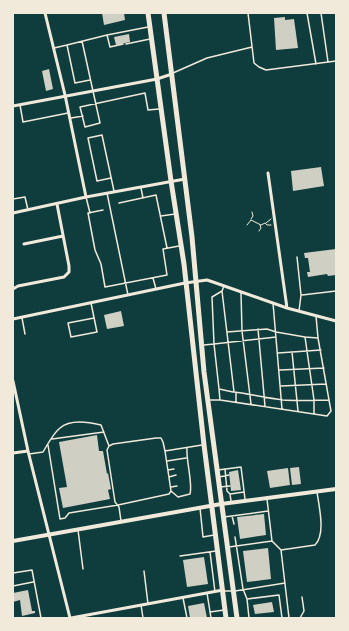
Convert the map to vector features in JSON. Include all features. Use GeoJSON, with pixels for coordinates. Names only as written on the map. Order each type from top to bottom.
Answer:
{"type":"FeatureCollection","features":[{"type":"Feature","properties":{"kind":"main road"},"geometry":{"type":"LineString","coordinates":[[148,13],[181,245],[226,618]]}},
{"type":"Feature","properties":{"kind":"main road"},"geometry":{"type":"LineString","coordinates":[[164,13],[185,179],[216,470],[237,618]]}},
{"type":"Feature","properties":{"kind":"street"},"geometry":{"type":"LineString","coordinates":[[45,13],[65,95],[86,196]]}},
{"type":"Feature","properties":{"kind":"street"},"geometry":{"type":"LineString","coordinates":[[13,106],[65,95],[157,79],[172,74]]}},
{"type":"Feature","properties":{"kind":"street"},"geometry":{"type":"LineString","coordinates":[[268,173],[287,308]]}},
{"type":"Feature","properties":{"kind":"street"},"geometry":{"type":"LineString","coordinates":[[13,213],[57,204],[86,196],[185,179]]}},
{"type":"Feature","properties":{"kind":"street"},"geometry":{"type":"LineString","coordinates":[[13,289],[18,286],[66,276],[69,272],[57,204]]}},
{"type":"Feature","properties":{"kind":"street"},"geometry":{"type":"LineString","coordinates":[[24,244],[63,236]]}},
{"type":"Feature","properties":{"kind":"street"},"geometry":{"type":"LineString","coordinates":[[13,320],[185,283],[207,280],[287,308],[336,321]]}},
{"type":"Feature","properties":{"kind":"street"},"geometry":{"type":"LineString","coordinates":[[13,381],[28,452],[70,618],[222,590]]}},
{"type":"Feature","properties":{"kind":"street"},"geometry":{"type":"LineString","coordinates":[[13,453],[28,452]]}},
{"type":"Feature","properties":{"kind":"street"},"geometry":{"type":"LineString","coordinates":[[13,541],[221,504],[336,489]]}},
{"type":"Feature","properties":{"kind":"lane"},"geometry":{"type":"LineString","coordinates":[[248,13],[254,63],[259,67],[266,70],[336,61]]}},
{"type":"Feature","properties":{"kind":"lane"},"geometry":{"type":"LineString","coordinates":[[307,13],[316,64]]}},
{"type":"Feature","properties":{"kind":"lane"},"geometry":{"type":"LineString","coordinates":[[321,13],[328,62]]}},
{"type":"Feature","properties":{"kind":"lane"},"geometry":{"type":"LineString","coordinates":[[53,48],[150,27]]}},
{"type":"Feature","properties":{"kind":"lane"},"geometry":{"type":"LineString","coordinates":[[108,35],[110,47],[123,44]]}},
{"type":"Feature","properties":{"kind":"lane"},"geometry":{"type":"LineString","coordinates":[[126,44],[151,38]]}},
{"type":"Feature","properties":{"kind":"lane"},"geometry":{"type":"LineString","coordinates":[[82,41],[92,90],[96,103],[100,123],[85,127],[80,107],[96,103],[145,93],[148,110],[161,108]]}},
{"type":"Feature","properties":{"kind":"lane"},"geometry":{"type":"LineString","coordinates":[[67,45],[75,83],[90,80]]}},
{"type":"Feature","properties":{"kind":"lane"},"geometry":{"type":"LineString","coordinates":[[172,74],[207,58],[252,47]]}},
{"type":"Feature","properties":{"kind":"lane"},"geometry":{"type":"LineString","coordinates":[[20,105],[23,122],[69,113]]}},
{"type":"Feature","properties":{"kind":"lane"},"geometry":{"type":"LineString","coordinates":[[70,118],[83,116]]}},
{"type":"Feature","properties":{"kind":"lane"},"geometry":{"type":"LineString","coordinates":[[111,178],[97,181],[88,138],[102,135],[114,192]]}},
{"type":"Feature","properties":{"kind":"lane"},"geometry":{"type":"LineString","coordinates":[[141,187],[143,198]]}},
{"type":"Feature","properties":{"kind":"lane"},"geometry":{"type":"LineString","coordinates":[[107,193],[128,295]]}},
{"type":"Feature","properties":{"kind":"lane"},"geometry":{"type":"LineString","coordinates":[[119,202],[156,195],[167,248]]}},
{"type":"Feature","properties":{"kind":"lane"},"geometry":{"type":"LineString","coordinates":[[86,196],[95,250],[101,264],[105,287],[166,275],[163,249],[181,245]]}},
{"type":"Feature","properties":{"kind":"lane"},"geometry":{"type":"LineString","coordinates":[[13,199],[25,197],[28,210]]}},
{"type":"Feature","properties":{"kind":"lane"},"geometry":{"type":"LineString","coordinates":[[90,213],[103,210]]}},
{"type":"Feature","properties":{"kind":"lane"},"geometry":{"type":"LineString","coordinates":[[161,216],[176,214]]}},
{"type":"Feature","properties":{"kind":"lane"},"geometry":{"type":"LineString","coordinates":[[297,257],[301,296],[299,311]]}},
{"type":"Feature","properties":{"kind":"lane"},"geometry":{"type":"LineString","coordinates":[[153,278],[156,289]]}},
{"type":"Feature","properties":{"kind":"lane"},"geometry":{"type":"LineString","coordinates":[[224,286],[222,291],[236,402]]}},
{"type":"Feature","properties":{"kind":"lane"},"geometry":{"type":"LineString","coordinates":[[220,400],[214,344],[212,297],[222,291]]}},
{"type":"Feature","properties":{"kind":"lane"},"geometry":{"type":"LineString","coordinates":[[240,291],[242,331],[251,404]]}},
{"type":"Feature","properties":{"kind":"lane"},"geometry":{"type":"LineString","coordinates":[[301,296],[336,291]]}},
{"type":"Feature","properties":{"kind":"lane"},"geometry":{"type":"LineString","coordinates":[[91,303],[97,332],[71,337],[68,323],[94,318]]}},
{"type":"Feature","properties":{"kind":"lane"},"geometry":{"type":"LineString","coordinates":[[273,303],[282,409]]}},
{"type":"Feature","properties":{"kind":"lane"},"geometry":{"type":"LineString","coordinates":[[208,401],[220,400],[236,402],[327,416],[331,411],[318,338],[316,315]]}},
{"type":"Feature","properties":{"kind":"lane"},"geometry":{"type":"LineString","coordinates":[[22,318],[25,334]]}},
{"type":"Feature","properties":{"kind":"lane"},"geometry":{"type":"LineString","coordinates":[[227,332],[267,328],[276,332],[318,338]]}},
{"type":"Feature","properties":{"kind":"lane"},"geometry":{"type":"LineString","coordinates":[[258,329],[265,406]]}},
{"type":"Feature","properties":{"kind":"lane"},"geometry":{"type":"LineString","coordinates":[[202,345],[276,337]]}},
{"type":"Feature","properties":{"kind":"lane"},"geometry":{"type":"LineString","coordinates":[[305,337],[314,400],[314,414]]}},
{"type":"Feature","properties":{"kind":"lane"},"geometry":{"type":"LineString","coordinates":[[278,353],[321,350]]}},
{"type":"Feature","properties":{"kind":"lane"},"geometry":{"type":"LineString","coordinates":[[292,352],[298,411]]}},
{"type":"Feature","properties":{"kind":"lane"},"geometry":{"type":"LineString","coordinates":[[279,370],[324,368]]}},
{"type":"Feature","properties":{"kind":"lane"},"geometry":{"type":"LineString","coordinates":[[281,386],[326,384]]}},
{"type":"Feature","properties":{"kind":"lane"},"geometry":{"type":"LineString","coordinates":[[219,389],[282,400],[329,400]]}},
{"type":"Feature","properties":{"kind":"lane"},"geometry":{"type":"LineString","coordinates":[[28,452],[43,452],[59,428],[69,423],[92,423],[101,425],[109,446],[107,450],[115,502],[118,505],[121,522]]}},
{"type":"Feature","properties":{"kind":"lane"},"geometry":{"type":"LineString","coordinates":[[52,439],[104,432]]}},
{"type":"Feature","properties":{"kind":"lane"},"geometry":{"type":"LineString","coordinates":[[109,446],[113,444],[161,438],[167,461],[171,491],[178,497],[190,494],[191,489],[186,458],[187,447]]}},
{"type":"Feature","properties":{"kind":"lane"},"geometry":{"type":"LineString","coordinates":[[48,445],[60,519],[65,518],[68,513],[164,496],[171,491]]}},
{"type":"Feature","properties":{"kind":"lane"},"geometry":{"type":"LineString","coordinates":[[165,451],[204,445]]}},
{"type":"Feature","properties":{"kind":"lane"},"geometry":{"type":"LineString","coordinates":[[167,461],[186,458]]}},
{"type":"Feature","properties":{"kind":"lane"},"geometry":{"type":"LineString","coordinates":[[183,468],[188,467]]}},
{"type":"Feature","properties":{"kind":"lane"},"geometry":{"type":"LineString","coordinates":[[216,470],[241,467],[245,501]]}},
{"type":"Feature","properties":{"kind":"lane"},"geometry":{"type":"LineString","coordinates":[[168,470],[174,469]]}},
{"type":"Feature","properties":{"kind":"lane"},"geometry":{"type":"LineString","coordinates":[[225,469],[227,491],[230,494],[231,503]]}},
{"type":"Feature","properties":{"kind":"lane"},"geometry":{"type":"LineString","coordinates":[[185,474],[189,473]]}},
{"type":"Feature","properties":{"kind":"lane"},"geometry":{"type":"LineString","coordinates":[[169,476],[176,476]]}},
{"type":"Feature","properties":{"kind":"lane"},"geometry":{"type":"LineString","coordinates":[[217,477],[229,476]]}},
{"type":"Feature","properties":{"kind":"lane"},"geometry":{"type":"LineString","coordinates":[[186,484],[191,484]]}},
{"type":"Feature","properties":{"kind":"lane"},"geometry":{"type":"LineString","coordinates":[[171,488],[177,486]]}},
{"type":"Feature","properties":{"kind":"lane"},"geometry":{"type":"LineString","coordinates":[[219,487],[230,486]]}},
{"type":"Feature","properties":{"kind":"lane"},"geometry":{"type":"LineString","coordinates":[[230,494],[244,492]]}},
{"type":"Feature","properties":{"kind":"lane"},"geometry":{"type":"LineString","coordinates":[[281,550],[315,545],[317,543],[321,532],[317,492]]}},
{"type":"Feature","properties":{"kind":"lane"},"geometry":{"type":"LineString","coordinates":[[267,498],[272,541],[281,550],[290,618]]}},
{"type":"Feature","properties":{"kind":"lane"},"geometry":{"type":"LineString","coordinates":[[200,508],[203,537],[215,535]]}},
{"type":"Feature","properties":{"kind":"lane"},"geometry":{"type":"LineString","coordinates":[[223,517],[268,511]]}},
{"type":"Feature","properties":{"kind":"lane"},"geometry":{"type":"LineString","coordinates":[[232,516],[234,524]]}},
{"type":"Feature","properties":{"kind":"lane"},"geometry":{"type":"LineString","coordinates":[[78,530],[83,569]]}},
{"type":"Feature","properties":{"kind":"lane"},"geometry":{"type":"LineString","coordinates":[[235,537],[243,589],[247,599],[249,618]]}},
{"type":"Feature","properties":{"kind":"lane"},"geometry":{"type":"LineString","coordinates":[[227,548],[272,541]]}},
{"type":"Feature","properties":{"kind":"lane"},"geometry":{"type":"LineString","coordinates":[[180,556],[217,551]]}},
{"type":"Feature","properties":{"kind":"lane"},"geometry":{"type":"LineString","coordinates":[[210,552],[215,592]]}},
{"type":"Feature","properties":{"kind":"lane"},"geometry":{"type":"LineString","coordinates":[[13,572],[32,570],[33,582],[41,618]]}},
{"type":"Feature","properties":{"kind":"lane"},"geometry":{"type":"LineString","coordinates":[[144,571],[148,604]]}},
{"type":"Feature","properties":{"kind":"lane"},"geometry":{"type":"LineString","coordinates":[[13,586],[33,582]]}},
{"type":"Feature","properties":{"kind":"lane"},"geometry":{"type":"LineString","coordinates":[[222,590],[233,591],[285,583]]}},
{"type":"Feature","properties":{"kind":"lane"},"geometry":{"type":"LineString","coordinates":[[207,593],[211,618]]}},
{"type":"Feature","properties":{"kind":"lane"},"geometry":{"type":"LineString","coordinates":[[247,599],[279,595],[282,618]]}},
{"type":"Feature","properties":{"kind":"lane"},"geometry":{"type":"LineString","coordinates":[[300,618],[304,611],[302,597]]}},
{"type":"Feature","properties":{"kind":"lane"},"geometry":{"type":"LineString","coordinates":[[183,598],[187,618]]}},
{"type":"Feature","properties":{"kind":"lane"},"geometry":{"type":"LineString","coordinates":[[141,605],[143,618]]}},
{"type":"Feature","properties":{"kind":"lane"},"geometry":{"type":"LineString","coordinates":[[210,612],[225,610]]}},
{"type":"Feature","properties":{"kind":"path"},"geometry":{"type":"LineString","coordinates":[[247,225],[253,216],[252,212]]}},
{"type":"Feature","properties":{"kind":"path"},"geometry":{"type":"LineString","coordinates":[[250,220],[260,224],[274,218]]}},
{"type":"Feature","properties":{"kind":"path"},"geometry":{"type":"LineString","coordinates":[[265,223],[268,226],[275,224]]}},
{"type":"Feature","properties":{"kind":"path"},"geometry":{"type":"LineString","coordinates":[[259,231],[261,228],[260,224]]}},
{"type":"Feature","properties":{"kind":"building"},"geometry":{"type":"Polygon","coordinates":[[[102,13],[124,13],[125,20],[104,25],[102,13]]]}},
{"type":"Feature","properties":{"kind":"building"},"geometry":{"type":"Polygon","coordinates":[[[285,17],[285,20],[294,19],[298,48],[276,50],[274,18],[285,17]]]}},
{"type":"Feature","properties":{"kind":"building"},"geometry":{"type":"Polygon","coordinates":[[[129,34],[130,42],[116,45],[114,37],[129,34]]]}},
{"type":"Feature","properties":{"kind":"building"},"geometry":{"type":"Polygon","coordinates":[[[49,69],[53,89],[46,91],[42,71],[49,69]]]}},
{"type":"Feature","properties":{"kind":"building"},"geometry":{"type":"Polygon","coordinates":[[[321,167],[324,186],[293,191],[291,171],[321,167]]]}},
{"type":"Feature","properties":{"kind":"building"},"geometry":{"type":"Polygon","coordinates":[[[336,249],[336,275],[328,276],[327,274],[308,277],[307,272],[310,272],[308,258],[305,258],[304,253],[336,249]]]}},
{"type":"Feature","properties":{"kind":"building"},"geometry":{"type":"Polygon","coordinates":[[[121,311],[124,326],[107,329],[104,315],[121,311]]]}},
{"type":"Feature","properties":{"kind":"building"},"geometry":{"type":"Polygon","coordinates":[[[97,435],[99,451],[103,451],[107,474],[108,473],[111,489],[108,490],[110,499],[63,508],[59,488],[67,487],[59,442],[97,435]]]}},
{"type":"Feature","properties":{"kind":"building"},"geometry":{"type":"Polygon","coordinates":[[[299,467],[301,484],[292,485],[290,468],[299,467]]]}},
{"type":"Feature","properties":{"kind":"building"},"geometry":{"type":"Polygon","coordinates":[[[288,468],[290,485],[270,488],[267,471],[288,468]]]}},
{"type":"Feature","properties":{"kind":"building"},"geometry":{"type":"Polygon","coordinates":[[[238,470],[241,490],[231,491],[229,472],[238,470]]]}},
{"type":"Feature","properties":{"kind":"building"},"geometry":{"type":"Polygon","coordinates":[[[264,514],[266,535],[240,539],[237,517],[264,514]]]}},
{"type":"Feature","properties":{"kind":"building"},"geometry":{"type":"Polygon","coordinates":[[[268,548],[271,579],[247,582],[243,551],[268,548]]]}},
{"type":"Feature","properties":{"kind":"building"},"geometry":{"type":"Polygon","coordinates":[[[204,557],[208,584],[187,587],[183,560],[204,557]]]}},
{"type":"Feature","properties":{"kind":"building"},"geometry":{"type":"Polygon","coordinates":[[[28,590],[32,611],[35,611],[35,613],[22,616],[20,600],[13,602],[13,593],[28,590]]]}},
{"type":"Feature","properties":{"kind":"building"},"geometry":{"type":"Polygon","coordinates":[[[272,602],[274,612],[255,614],[253,605],[272,602]]]}},
{"type":"Feature","properties":{"kind":"building"},"geometry":{"type":"Polygon","coordinates":[[[204,603],[207,618],[190,618],[188,606],[204,603]]]}}]}
